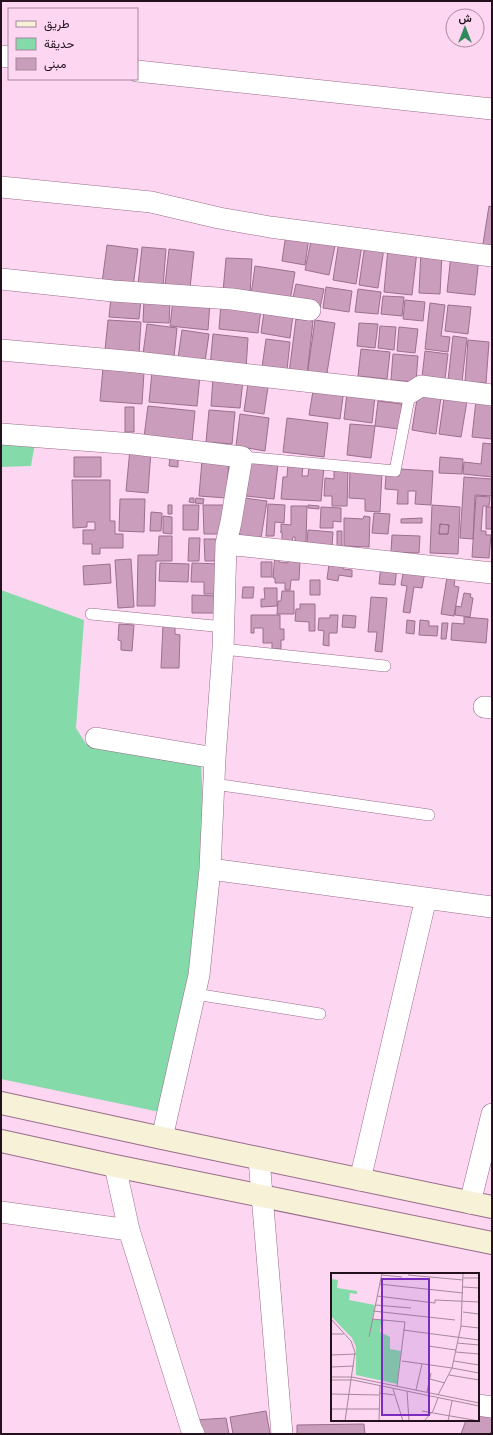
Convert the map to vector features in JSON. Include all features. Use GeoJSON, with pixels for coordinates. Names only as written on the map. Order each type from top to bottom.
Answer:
{"type":"FeatureCollection","features":[{"type":"Feature","properties":{"kind":"main road"},"geometry":{"type":"LineString","coordinates":[[1,1103],[259,1159],[492,1207]]}},
{"type":"Feature","properties":{"kind":"main road"},"geometry":{"type":"LineString","coordinates":[[1,1141],[492,1244]]}},
{"type":"Feature","properties":{"kind":"street"},"geometry":{"type":"LineString","coordinates":[[138,71],[492,109]]}},
{"type":"Feature","properties":{"kind":"street"},"geometry":{"type":"LineString","coordinates":[[1,187],[151,202],[219,218],[270,227],[492,256]]}},
{"type":"Feature","properties":{"kind":"street"},"geometry":{"type":"LineString","coordinates":[[1,279],[113,290],[232,299],[310,310]]}},
{"type":"Feature","properties":{"kind":"street"},"geometry":{"type":"LineString","coordinates":[[1,350],[144,363],[410,393],[421,386],[492,395]]}},
{"type":"Feature","properties":{"kind":"street"},"geometry":{"type":"LineString","coordinates":[[1,434],[134,444],[242,458],[226,544],[224,649],[215,758],[210,869],[199,975],[162,1138]]}},
{"type":"Feature","properties":{"kind":"street"},"geometry":{"type":"LineString","coordinates":[[226,544],[492,573]]}},
{"type":"Feature","properties":{"kind":"street"},"geometry":{"type":"LineString","coordinates":[[96,738],[215,758]]}},
{"type":"Feature","properties":{"kind":"street"},"geometry":{"type":"LineString","coordinates":[[210,869],[492,907]]}},
{"type":"Feature","properties":{"kind":"street"},"geometry":{"type":"LineString","coordinates":[[360,1180],[426,898]]}},
{"type":"Feature","properties":{"kind":"street"},"geometry":{"type":"LineString","coordinates":[[470,1203],[492,1114]]}},
{"type":"Feature","properties":{"kind":"street"},"geometry":{"type":"LineString","coordinates":[[259,1159],[282,1434]]}},
{"type":"Feature","properties":{"kind":"street"},"geometry":{"type":"LineString","coordinates":[[115,1166],[129,1230],[189,1432]]}},
{"type":"Feature","properties":{"kind":"street"},"geometry":{"type":"LineString","coordinates":[[1,1212],[129,1230]]}},
{"type":"Feature","properties":{"kind":"street"},"geometry":{"type":"LineString","coordinates":[[479,1405],[492,1407]]}},
{"type":"Feature","properties":{"kind":"lane"},"geometry":{"type":"LineString","coordinates":[[242,458],[395,471],[410,393]]}},
{"type":"Feature","properties":{"kind":"lane"},"geometry":{"type":"LineString","coordinates":[[91,614],[224,627]]}},
{"type":"Feature","properties":{"kind":"lane"},"geometry":{"type":"LineString","coordinates":[[224,649],[385,666]]}},
{"type":"Feature","properties":{"kind":"lane"},"geometry":{"type":"LineString","coordinates":[[214,784],[429,815]]}},
{"type":"Feature","properties":{"kind":"lane"},"geometry":{"type":"LineString","coordinates":[[195,994],[320,1014]]}},
{"type":"Feature","properties":{"kind":"green space"},"geometry":{"type":"Polygon","coordinates":[[[1,434],[36,437],[31,466],[1,467],[1,434]]]}},
{"type":"Feature","properties":{"kind":"green space"},"geometry":{"type":"Polygon","coordinates":[[[1,590],[84,620],[76,728],[86,744],[201,764],[203,802],[194,970],[160,1112],[1,1079],[1,590]]]}},
{"type":"Feature","properties":{"kind":"building"},"geometry":{"type":"Polygon","coordinates":[[[489,206],[492,207],[492,252],[482,250],[489,206]]]}},
{"type":"Feature","properties":{"kind":"building"},"geometry":{"type":"Polygon","coordinates":[[[286,234],[309,237],[305,265],[282,261],[286,234]]]}},
{"type":"Feature","properties":{"kind":"building"},"geometry":{"type":"Polygon","coordinates":[[[312,236],[336,241],[329,275],[305,270],[312,236]]]}},
{"type":"Feature","properties":{"kind":"building"},"geometry":{"type":"Polygon","coordinates":[[[339,241],[362,245],[356,284],[333,280],[339,241]]]}},
{"type":"Feature","properties":{"kind":"building"},"geometry":{"type":"Polygon","coordinates":[[[365,244],[384,248],[378,288],[359,285],[365,244]]]}},
{"type":"Feature","properties":{"kind":"building"},"geometry":{"type":"Polygon","coordinates":[[[107,245],[138,249],[133,287],[102,283],[107,245]]]}},
{"type":"Feature","properties":{"kind":"building"},"geometry":{"type":"Polygon","coordinates":[[[142,247],[166,249],[163,287],[138,285],[142,247]]]}},
{"type":"Feature","properties":{"kind":"building"},"geometry":{"type":"Polygon","coordinates":[[[388,248],[417,251],[412,295],[384,292],[388,248]]]}},
{"type":"Feature","properties":{"kind":"building"},"geometry":{"type":"Polygon","coordinates":[[[169,249],[194,252],[190,288],[165,285],[169,249]]]}},
{"type":"Feature","properties":{"kind":"building"},"geometry":{"type":"Polygon","coordinates":[[[421,251],[442,253],[440,294],[419,293],[421,251]]]}},
{"type":"Feature","properties":{"kind":"building"},"geometry":{"type":"Polygon","coordinates":[[[451,255],[479,257],[475,295],[447,292],[451,255]]]}},
{"type":"Feature","properties":{"kind":"building"},"geometry":{"type":"Polygon","coordinates":[[[226,258],[252,259],[250,294],[223,292],[226,258]]]}},
{"type":"Feature","properties":{"kind":"building"},"geometry":{"type":"Polygon","coordinates":[[[255,266],[295,272],[290,301],[251,295],[255,266]]]}},
{"type":"Feature","properties":{"kind":"building"},"geometry":{"type":"Polygon","coordinates":[[[296,284],[324,289],[320,308],[292,302],[296,284]]]}},
{"type":"Feature","properties":{"kind":"building"},"geometry":{"type":"Polygon","coordinates":[[[326,287],[352,291],[349,312],[323,308],[326,287]]]}},
{"type":"Feature","properties":{"kind":"building"},"geometry":{"type":"Polygon","coordinates":[[[358,289],[381,292],[378,314],[355,312],[358,289]]]}},
{"type":"Feature","properties":{"kind":"building"},"geometry":{"type":"Polygon","coordinates":[[[383,296],[404,297],[402,316],[381,314],[383,296]]]}},
{"type":"Feature","properties":{"kind":"building"},"geometry":{"type":"Polygon","coordinates":[[[111,297],[141,299],[139,319],[109,317],[111,297]]]}},
{"type":"Feature","properties":{"kind":"building"},"geometry":{"type":"Polygon","coordinates":[[[144,299],[170,300],[169,323],[143,322],[144,299]]]}},
{"type":"Feature","properties":{"kind":"building"},"geometry":{"type":"Polygon","coordinates":[[[173,299],[210,303],[208,330],[170,326],[173,299]]]}},
{"type":"Feature","properties":{"kind":"building"},"geometry":{"type":"Polygon","coordinates":[[[405,300],[425,302],[423,321],[403,319],[405,300]]]}},
{"type":"Feature","properties":{"kind":"building"},"geometry":{"type":"Polygon","coordinates":[[[430,303],[445,305],[441,336],[450,337],[448,352],[425,349],[430,303]]]}},
{"type":"Feature","properties":{"kind":"building"},"geometry":{"type":"Polygon","coordinates":[[[221,304],[261,309],[258,333],[219,329],[221,304]]]}},
{"type":"Feature","properties":{"kind":"building"},"geometry":{"type":"Polygon","coordinates":[[[448,305],[471,307],[468,334],[445,331],[448,305]]]}},
{"type":"Feature","properties":{"kind":"building"},"geometry":{"type":"Polygon","coordinates":[[[264,312],[293,315],[290,338],[261,333],[264,312]]]}},
{"type":"Feature","properties":{"kind":"building"},"geometry":{"type":"Polygon","coordinates":[[[296,319],[313,321],[307,375],[289,373],[296,319]]]}},
{"type":"Feature","properties":{"kind":"building"},"geometry":{"type":"Polygon","coordinates":[[[108,320],[141,322],[139,353],[105,350],[108,320]]]}},
{"type":"Feature","properties":{"kind":"building"},"geometry":{"type":"Polygon","coordinates":[[[315,320],[335,323],[326,379],[307,376],[315,320]]]}},
{"type":"Feature","properties":{"kind":"building"},"geometry":{"type":"Polygon","coordinates":[[[359,323],[378,324],[375,348],[357,346],[359,323]]]}},
{"type":"Feature","properties":{"kind":"building"},"geometry":{"type":"Polygon","coordinates":[[[147,324],[177,328],[174,357],[143,354],[147,324]]]}},
{"type":"Feature","properties":{"kind":"building"},"geometry":{"type":"Polygon","coordinates":[[[380,326],[396,327],[394,350],[378,348],[380,326]]]}},
{"type":"Feature","properties":{"kind":"building"},"geometry":{"type":"Polygon","coordinates":[[[399,327],[418,329],[415,353],[397,351],[399,327]]]}},
{"type":"Feature","properties":{"kind":"building"},"geometry":{"type":"Polygon","coordinates":[[[182,330],[209,334],[205,362],[178,358],[182,330]]]}},
{"type":"Feature","properties":{"kind":"building"},"geometry":{"type":"Polygon","coordinates":[[[213,334],[248,338],[246,369],[210,366],[213,334]]]}},
{"type":"Feature","properties":{"kind":"building"},"geometry":{"type":"Polygon","coordinates":[[[453,336],[467,338],[462,382],[448,380],[453,336]]]}},
{"type":"Feature","properties":{"kind":"building"},"geometry":{"type":"Polygon","coordinates":[[[266,339],[290,342],[287,370],[262,367],[266,339]]]}},
{"type":"Feature","properties":{"kind":"building"},"geometry":{"type":"Polygon","coordinates":[[[468,340],[489,342],[486,383],[465,382],[468,340]]]}},
{"type":"Feature","properties":{"kind":"building"},"geometry":{"type":"Polygon","coordinates":[[[361,349],[390,352],[387,379],[358,376],[361,349]]]}},
{"type":"Feature","properties":{"kind":"building"},"geometry":{"type":"Polygon","coordinates":[[[425,351],[448,354],[445,379],[422,377],[425,351]]]}},
{"type":"Feature","properties":{"kind":"building"},"geometry":{"type":"Polygon","coordinates":[[[393,354],[418,356],[416,382],[391,380],[393,354]]]}},
{"type":"Feature","properties":{"kind":"building"},"geometry":{"type":"Polygon","coordinates":[[[103,368],[144,372],[142,404],[100,401],[103,368]]]}},
{"type":"Feature","properties":{"kind":"building"},"geometry":{"type":"Polygon","coordinates":[[[152,372],[200,376],[197,406],[149,402],[152,372]]]}},
{"type":"Feature","properties":{"kind":"building"},"geometry":{"type":"Polygon","coordinates":[[[213,377],[243,380],[240,408],[211,406],[213,377]]]}},
{"type":"Feature","properties":{"kind":"building"},"geometry":{"type":"Polygon","coordinates":[[[248,384],[268,387],[264,414],[244,411],[248,384]]]}},
{"type":"Feature","properties":{"kind":"building"},"geometry":{"type":"Polygon","coordinates":[[[314,385],[344,389],[340,419],[309,415],[314,385]]]}},
{"type":"Feature","properties":{"kind":"building"},"geometry":{"type":"Polygon","coordinates":[[[347,393],[375,396],[372,423],[344,419],[347,393]]]}},
{"type":"Feature","properties":{"kind":"building"},"geometry":{"type":"Polygon","coordinates":[[[418,393],[441,397],[436,434],[412,430],[418,393]]]}},
{"type":"Feature","properties":{"kind":"building"},"geometry":{"type":"Polygon","coordinates":[[[444,398],[467,401],[461,437],[439,434],[444,398]]]}},
{"type":"Feature","properties":{"kind":"building"},"geometry":{"type":"Polygon","coordinates":[[[476,400],[492,402],[492,439],[472,437],[476,400]]]}},
{"type":"Feature","properties":{"kind":"building"},"geometry":{"type":"Polygon","coordinates":[[[378,401],[402,404],[399,429],[375,426],[378,401]]]}},
{"type":"Feature","properties":{"kind":"building"},"geometry":{"type":"Polygon","coordinates":[[[148,406],[195,411],[192,442],[144,437],[148,406]]]}},
{"type":"Feature","properties":{"kind":"building"},"geometry":{"type":"Polygon","coordinates":[[[125,407],[134,407],[134,432],[125,432],[125,407]]]}},
{"type":"Feature","properties":{"kind":"building"},"geometry":{"type":"Polygon","coordinates":[[[209,410],[235,412],[232,444],[206,442],[209,410]]]}},
{"type":"Feature","properties":{"kind":"building"},"geometry":{"type":"Polygon","coordinates":[[[240,414],[269,418],[265,451],[236,446],[240,414]]]}},
{"type":"Feature","properties":{"kind":"building"},"geometry":{"type":"Polygon","coordinates":[[[287,418],[328,423],[324,457],[283,452],[287,418]]]}},
{"type":"Feature","properties":{"kind":"building"},"geometry":{"type":"Polygon","coordinates":[[[350,424],[375,426],[371,458],[347,455],[350,424]]]}},
{"type":"Feature","properties":{"kind":"building"},"geometry":{"type":"Polygon","coordinates":[[[483,443],[492,444],[492,477],[463,474],[464,462],[481,464],[483,443]]]}},
{"type":"Feature","properties":{"kind":"building"},"geometry":{"type":"Polygon","coordinates":[[[130,449],[151,450],[148,493],[126,491],[130,449]]]}},
{"type":"Feature","properties":{"kind":"building"},"geometry":{"type":"Polygon","coordinates":[[[74,457],[101,457],[101,477],[74,477],[74,457]]]}},
{"type":"Feature","properties":{"kind":"building"},"geometry":{"type":"Polygon","coordinates":[[[170,457],[178,458],[178,467],[169,466],[170,457]]]}},
{"type":"Feature","properties":{"kind":"building"},"geometry":{"type":"Polygon","coordinates":[[[440,457],[463,459],[462,474],[439,473],[440,457]]]}},
{"type":"Feature","properties":{"kind":"building"},"geometry":{"type":"Polygon","coordinates":[[[202,460],[229,462],[226,498],[199,496],[202,460]]]}},
{"type":"Feature","properties":{"kind":"building"},"geometry":{"type":"Polygon","coordinates":[[[249,461],[278,464],[274,499],[246,496],[249,461]]]}},
{"type":"Feature","properties":{"kind":"building"},"geometry":{"type":"Polygon","coordinates":[[[288,463],[303,464],[302,476],[308,476],[309,465],[324,466],[321,501],[281,499],[283,477],[287,477],[288,463]]]}},
{"type":"Feature","properties":{"kind":"building"},"geometry":{"type":"Polygon","coordinates":[[[334,469],[348,469],[347,506],[332,506],[332,496],[324,496],[325,478],[334,479],[334,469]]]}},
{"type":"Feature","properties":{"kind":"building"},"geometry":{"type":"Polygon","coordinates":[[[399,469],[433,471],[431,505],[415,504],[416,491],[408,491],[408,504],[397,504],[398,490],[385,489],[386,475],[399,476],[399,469]]]}},
{"type":"Feature","properties":{"kind":"building"},"geometry":{"type":"Polygon","coordinates":[[[350,470],[382,472],[380,512],[365,511],[365,499],[349,498],[350,470]]]}},
{"type":"Feature","properties":{"kind":"building"},"geometry":{"type":"Polygon","coordinates":[[[464,477],[492,479],[492,496],[475,495],[473,539],[460,538],[464,477]]]}},
{"type":"Feature","properties":{"kind":"building"},"geometry":{"type":"Polygon","coordinates":[[[72,480],[110,480],[110,521],[115,521],[115,534],[123,534],[123,548],[100,548],[100,554],[92,554],[92,544],[83,544],[83,530],[95,530],[95,522],[87,522],[87,527],[73,528],[72,480]]]}},
{"type":"Feature","properties":{"kind":"building"},"geometry":{"type":"Polygon","coordinates":[[[476,496],[490,497],[489,506],[483,506],[481,531],[486,531],[486,535],[491,535],[489,558],[472,557],[476,496]]]}},
{"type":"Feature","properties":{"kind":"building"},"geometry":{"type":"Polygon","coordinates":[[[190,498],[194,498],[194,503],[189,502],[190,498]]]}},
{"type":"Feature","properties":{"kind":"building"},"geometry":{"type":"Polygon","coordinates":[[[196,498],[204,499],[203,504],[195,503],[196,498]]]}},
{"type":"Feature","properties":{"kind":"building"},"geometry":{"type":"Polygon","coordinates":[[[244,498],[267,501],[261,538],[239,535],[244,498]]]}},
{"type":"Feature","properties":{"kind":"building"},"geometry":{"type":"Polygon","coordinates":[[[120,499],[145,499],[144,532],[119,531],[120,499]]]}},
{"type":"Feature","properties":{"kind":"building"},"geometry":{"type":"Polygon","coordinates":[[[268,504],[285,505],[284,523],[275,522],[274,536],[266,536],[268,504]]]}},
{"type":"Feature","properties":{"kind":"building"},"geometry":{"type":"Polygon","coordinates":[[[168,505],[172,505],[172,514],[168,514],[168,505]]]}},
{"type":"Feature","properties":{"kind":"building"},"geometry":{"type":"Polygon","coordinates":[[[183,505],[199,505],[198,530],[183,530],[183,505]]]}},
{"type":"Feature","properties":{"kind":"building"},"geometry":{"type":"Polygon","coordinates":[[[203,505],[225,505],[226,534],[204,534],[203,505]]]}},
{"type":"Feature","properties":{"kind":"building"},"geometry":{"type":"Polygon","coordinates":[[[308,505],[319,506],[319,509],[308,508],[308,505]]]}},
{"type":"Feature","properties":{"kind":"building"},"geometry":{"type":"Polygon","coordinates":[[[432,505],[460,507],[458,554],[430,553],[432,505]],[[440,524],[439,534],[448,534],[449,525],[440,524]]]}},
{"type":"Feature","properties":{"kind":"building"},"geometry":{"type":"Polygon","coordinates":[[[291,506],[307,506],[306,543],[295,543],[295,537],[293,537],[292,541],[282,541],[282,532],[280,532],[281,524],[291,525],[291,506]]]}},
{"type":"Feature","properties":{"kind":"building"},"geometry":{"type":"Polygon","coordinates":[[[321,507],[341,508],[341,522],[333,521],[333,528],[320,528],[321,507]]]}},
{"type":"Feature","properties":{"kind":"building"},"geometry":{"type":"Polygon","coordinates":[[[486,507],[492,507],[492,529],[486,529],[486,507]]]}},
{"type":"Feature","properties":{"kind":"building"},"geometry":{"type":"Polygon","coordinates":[[[151,512],[162,513],[161,531],[150,531],[151,512]]]}},
{"type":"Feature","properties":{"kind":"building"},"geometry":{"type":"Polygon","coordinates":[[[374,513],[390,514],[388,534],[372,533],[374,513]]]}},
{"type":"Feature","properties":{"kind":"building"},"geometry":{"type":"Polygon","coordinates":[[[163,516],[172,517],[172,534],[163,533],[163,516]]]}},
{"type":"Feature","properties":{"kind":"building"},"geometry":{"type":"Polygon","coordinates":[[[364,516],[370,517],[369,547],[344,546],[344,518],[363,519],[364,516]]]}},
{"type":"Feature","properties":{"kind":"building"},"geometry":{"type":"Polygon","coordinates":[[[422,518],[422,523],[401,523],[401,519],[422,518]]]}},
{"type":"Feature","properties":{"kind":"building"},"geometry":{"type":"Polygon","coordinates":[[[440,524],[449,525],[448,534],[439,534],[440,524]]]}},
{"type":"Feature","properties":{"kind":"building"},"geometry":{"type":"Polygon","coordinates":[[[308,530],[333,532],[332,546],[307,544],[308,530]]]}},
{"type":"Feature","properties":{"kind":"building"},"geometry":{"type":"Polygon","coordinates":[[[337,531],[342,531],[342,546],[337,546],[337,531]]]}},
{"type":"Feature","properties":{"kind":"building"},"geometry":{"type":"Polygon","coordinates":[[[392,535],[420,536],[419,553],[391,552],[392,535]]]}},
{"type":"Feature","properties":{"kind":"building"},"geometry":{"type":"Polygon","coordinates":[[[159,536],[172,536],[172,561],[156,561],[155,606],[137,606],[138,555],[158,555],[159,536]]]}},
{"type":"Feature","properties":{"kind":"building"},"geometry":{"type":"Polygon","coordinates":[[[189,538],[200,538],[199,561],[188,561],[189,538]]]}},
{"type":"Feature","properties":{"kind":"building"},"geometry":{"type":"Polygon","coordinates":[[[204,539],[220,539],[221,561],[205,561],[204,539]]]}},
{"type":"Feature","properties":{"kind":"building"},"geometry":{"type":"Polygon","coordinates":[[[288,553],[300,560],[299,580],[291,580],[290,590],[285,590],[285,583],[275,583],[275,578],[273,578],[275,554],[280,554],[279,562],[288,563],[288,553]]]}},
{"type":"Feature","properties":{"kind":"building"},"geometry":{"type":"Polygon","coordinates":[[[330,557],[344,559],[343,569],[352,570],[352,577],[339,575],[338,581],[327,579],[330,557]]]}},
{"type":"Feature","properties":{"kind":"building"},"geometry":{"type":"Polygon","coordinates":[[[131,559],[134,607],[118,608],[115,560],[131,559]]]}},
{"type":"Feature","properties":{"kind":"building"},"geometry":{"type":"Polygon","coordinates":[[[261,562],[272,562],[272,577],[261,577],[261,562]]]}},
{"type":"Feature","properties":{"kind":"building"},"geometry":{"type":"Polygon","coordinates":[[[160,563],[189,564],[188,582],[159,581],[160,563]]]}},
{"type":"Feature","properties":{"kind":"building"},"geometry":{"type":"Polygon","coordinates":[[[192,563],[221,564],[220,594],[204,594],[204,582],[191,582],[192,563]]]}},
{"type":"Feature","properties":{"kind":"building"},"geometry":{"type":"Polygon","coordinates":[[[110,564],[111,583],[84,585],[83,566],[110,564]]]}},
{"type":"Feature","properties":{"kind":"building"},"geometry":{"type":"Polygon","coordinates":[[[381,564],[397,566],[395,585],[379,584],[381,564]]]}},
{"type":"Feature","properties":{"kind":"building"},"geometry":{"type":"Polygon","coordinates":[[[404,568],[425,572],[422,588],[414,587],[410,613],[403,612],[407,586],[401,585],[404,568]]]}},
{"type":"Feature","properties":{"kind":"building"},"geometry":{"type":"Polygon","coordinates":[[[448,571],[456,572],[454,586],[459,587],[454,616],[441,614],[448,571]]]}},
{"type":"Feature","properties":{"kind":"building"},"geometry":{"type":"Polygon","coordinates":[[[310,580],[320,580],[320,595],[310,595],[310,580]]]}},
{"type":"Feature","properties":{"kind":"building"},"geometry":{"type":"Polygon","coordinates":[[[243,587],[254,587],[253,598],[242,598],[243,587]]]}},
{"type":"Feature","properties":{"kind":"building"},"geometry":{"type":"Polygon","coordinates":[[[264,588],[277,588],[277,606],[261,607],[261,599],[265,599],[264,588]]]}},
{"type":"Feature","properties":{"kind":"building"},"geometry":{"type":"Polygon","coordinates":[[[282,591],[294,591],[294,614],[277,614],[278,601],[281,601],[282,591]]]}},
{"type":"Feature","properties":{"kind":"building"},"geometry":{"type":"Polygon","coordinates":[[[464,593],[471,594],[470,597],[473,598],[470,617],[455,615],[456,606],[461,607],[464,593]]]}},
{"type":"Feature","properties":{"kind":"building"},"geometry":{"type":"Polygon","coordinates":[[[192,595],[217,596],[217,613],[192,613],[192,595]]]}},
{"type":"Feature","properties":{"kind":"building"},"geometry":{"type":"Polygon","coordinates":[[[371,597],[387,598],[382,652],[375,651],[377,632],[368,632],[371,597]]]}},
{"type":"Feature","properties":{"kind":"building"},"geometry":{"type":"Polygon","coordinates":[[[300,604],[315,604],[315,631],[309,631],[309,622],[295,621],[296,609],[300,609],[300,604]]]}},
{"type":"Feature","properties":{"kind":"building"},"geometry":{"type":"Polygon","coordinates":[[[251,615],[280,615],[280,629],[284,629],[284,640],[281,640],[281,649],[272,649],[272,643],[263,643],[263,628],[254,628],[254,633],[251,633],[251,615]]]}},
{"type":"Feature","properties":{"kind":"building"},"geometry":{"type":"Polygon","coordinates":[[[330,615],[338,615],[337,633],[329,633],[329,646],[323,645],[324,631],[318,630],[319,618],[330,618],[330,615]]]}},
{"type":"Feature","properties":{"kind":"building"},"geometry":{"type":"Polygon","coordinates":[[[343,615],[356,616],[355,628],[342,627],[343,615]]]}},
{"type":"Feature","properties":{"kind":"building"},"geometry":{"type":"Polygon","coordinates":[[[464,617],[488,619],[486,643],[451,640],[452,623],[464,624],[464,617]]]}},
{"type":"Feature","properties":{"kind":"building"},"geometry":{"type":"Polygon","coordinates":[[[407,620],[415,621],[414,634],[406,633],[407,620]]]}},
{"type":"Feature","properties":{"kind":"building"},"geometry":{"type":"Polygon","coordinates":[[[420,620],[429,621],[429,626],[438,626],[437,636],[419,635],[420,620]]]}},
{"type":"Feature","properties":{"kind":"building"},"geometry":{"type":"Polygon","coordinates":[[[442,623],[448,623],[446,639],[441,639],[442,623]]]}},
{"type":"Feature","properties":{"kind":"building"},"geometry":{"type":"Polygon","coordinates":[[[119,624],[134,625],[132,651],[121,650],[121,641],[118,640],[119,624]]]}},
{"type":"Feature","properties":{"kind":"building"},"geometry":{"type":"Polygon","coordinates":[[[163,625],[175,626],[175,634],[180,635],[179,668],[161,668],[163,625]]]}},
{"type":"Feature","properties":{"kind":"building"},"geometry":{"type":"Polygon","coordinates":[[[479,1409],[492,1411],[492,1431],[489,1434],[461,1434],[466,1421],[479,1421],[479,1409]]]}},
{"type":"Feature","properties":{"kind":"building"},"geometry":{"type":"Polygon","coordinates":[[[266,1411],[270,1434],[233,1434],[230,1417],[266,1411]]]}},
{"type":"Feature","properties":{"kind":"building"},"geometry":{"type":"Polygon","coordinates":[[[226,1418],[229,1434],[202,1434],[194,1420],[226,1418]]]}},
{"type":"Feature","properties":{"kind":"building"},"geometry":{"type":"Polygon","coordinates":[[[364,1424],[365,1434],[297,1434],[297,1425],[364,1424]]]}}]}
